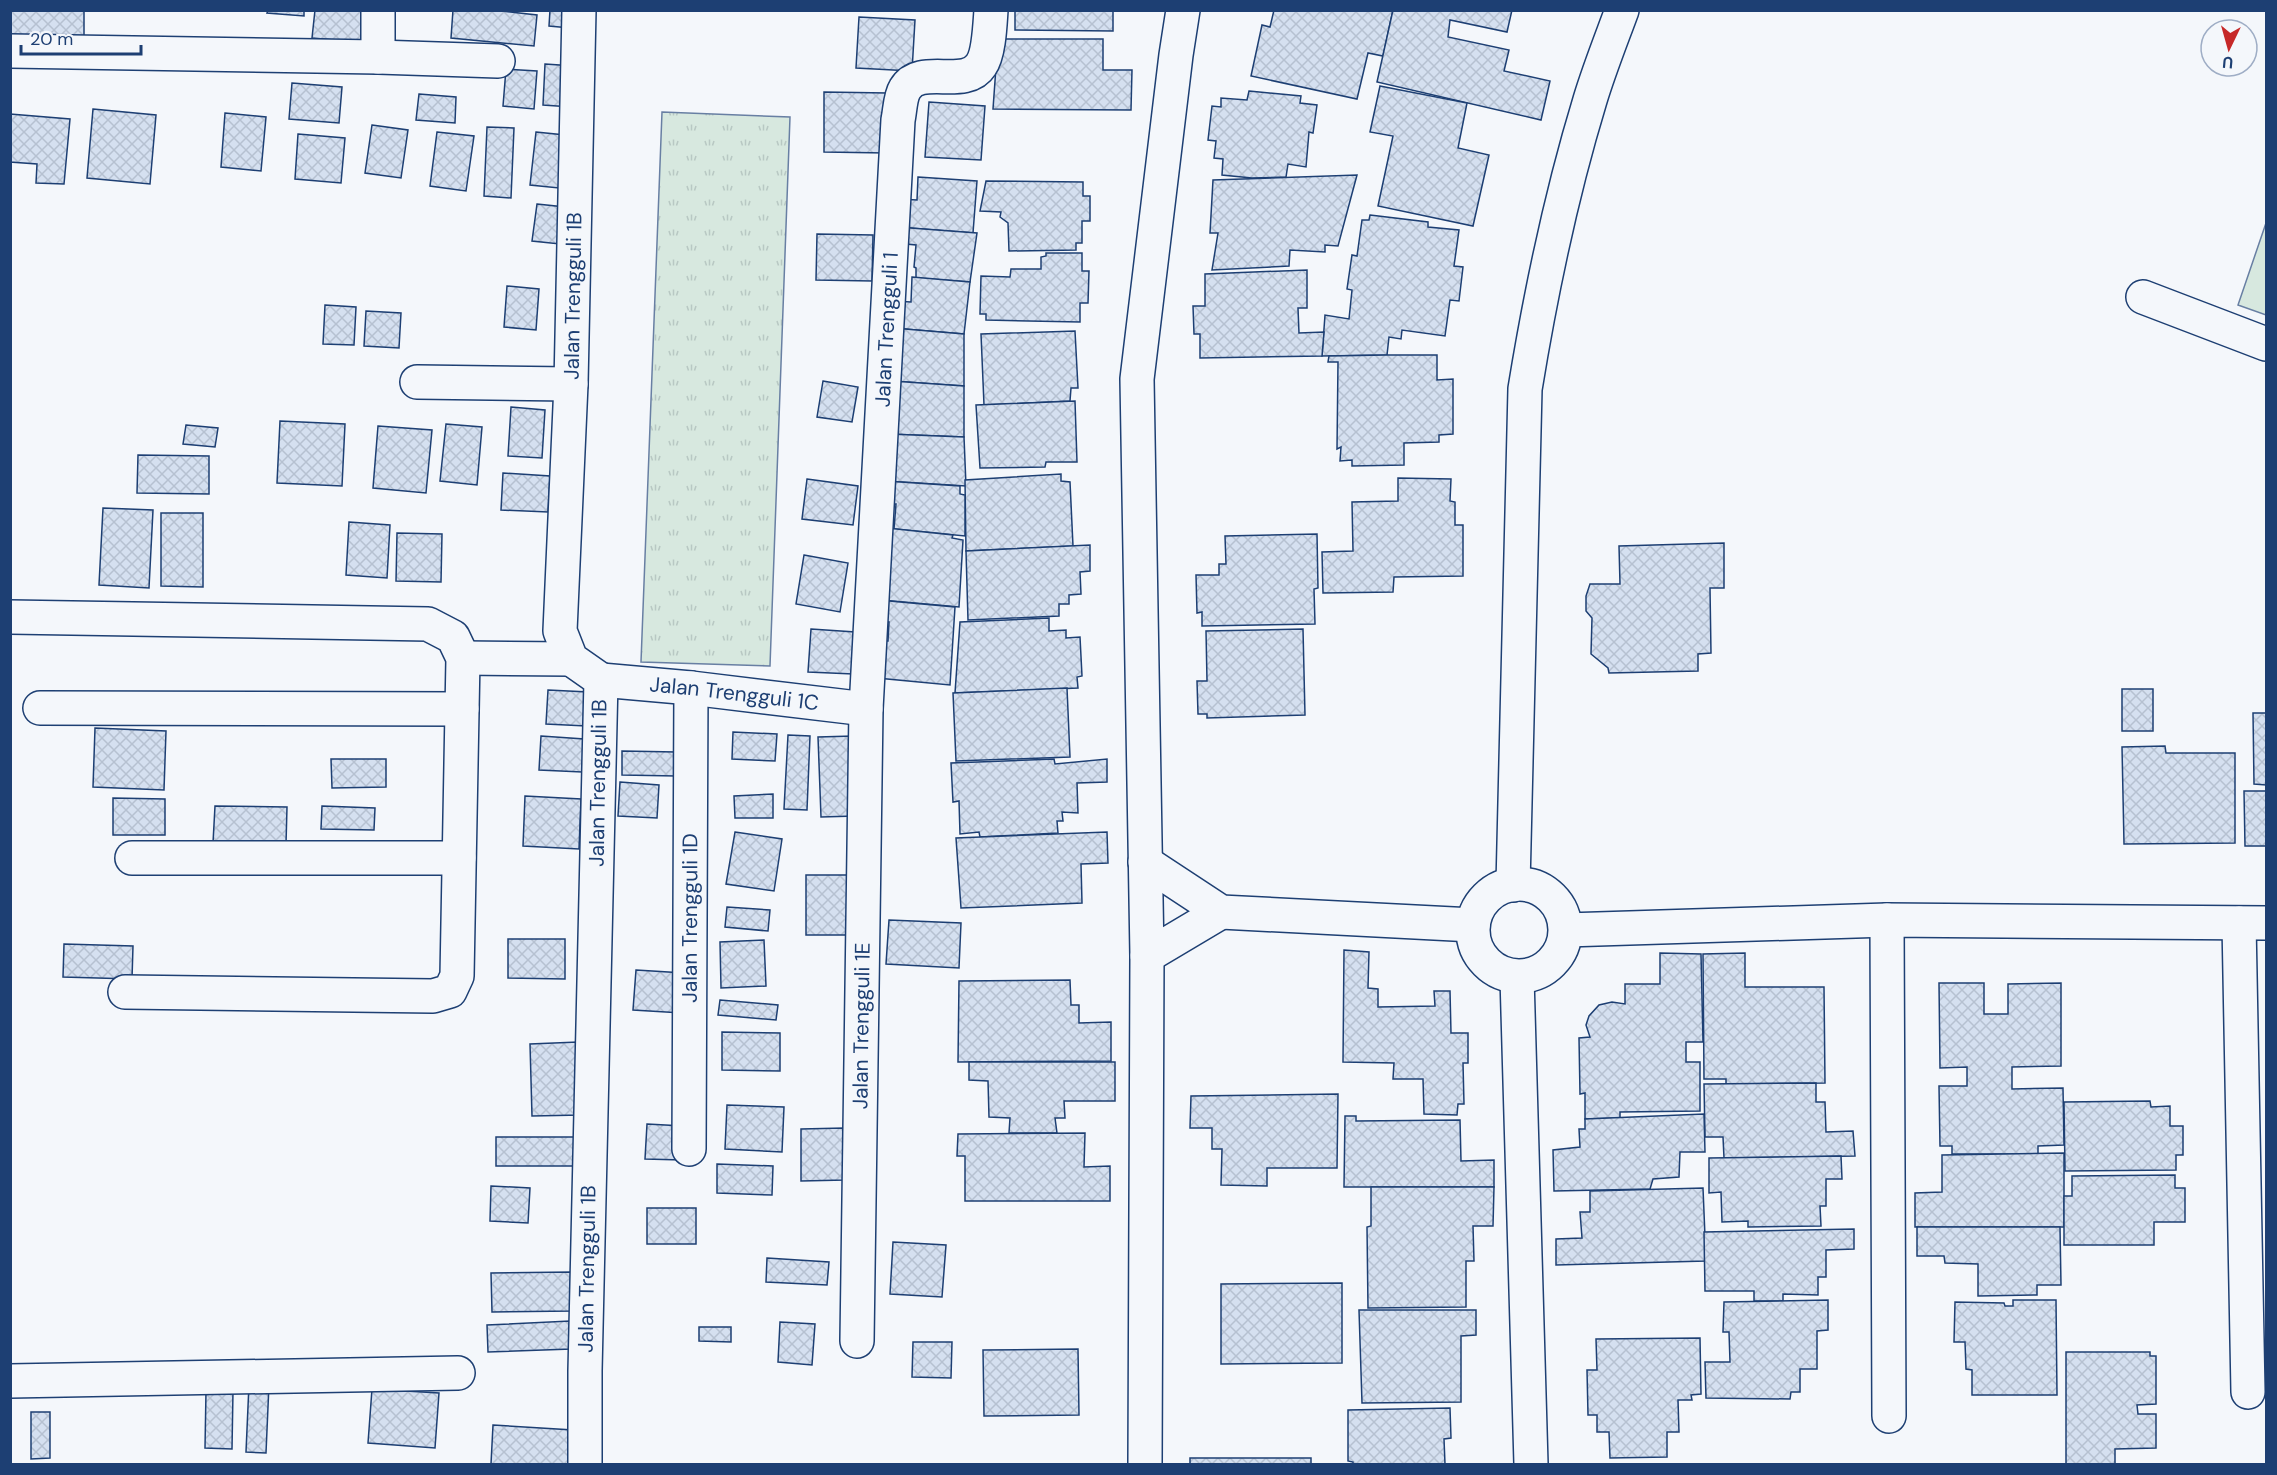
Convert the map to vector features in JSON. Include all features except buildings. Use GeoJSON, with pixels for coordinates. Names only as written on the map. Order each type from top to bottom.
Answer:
{"type":"FeatureCollection","features":[{"type":"Feature","properties":{"kind":"street"},"geometry":{"type":"LineString","coordinates":[[378,10],[378,57]]}},
{"type":"Feature","properties":{"kind":"street","name":"Jalan Trengguli 1B"},"geometry":{"type":"LineString","coordinates":[[579,10],[571,384],[560,631],[571,659],[601,680],[585,1359],[585,1464]]}},
{"type":"Feature","properties":{"kind":"street","name":"Jalan Trengguli 1"},"geometry":{"type":"LineString","coordinates":[[867,710],[900,110],[903,91],[915,80],[971,74],[981,66],[985,55],[991,10]]}},
{"type":"Feature","properties":{"kind":"street"},"geometry":{"type":"LineString","coordinates":[[1145,1464],[1147,956],[1137,379],[1174,67],[1183,10]]}},
{"type":"Feature","properties":{"kind":"street"},"geometry":{"type":"LineString","coordinates":[[1513,885],[1525,389],[1538,311],[1562,200],[1590,99],[1622,10]]}},
{"type":"Feature","properties":{"kind":"street"},"geometry":{"type":"LineString","coordinates":[[10,51],[498,60]]}},
{"type":"Feature","properties":{"kind":"street"},"geometry":{"type":"LineString","coordinates":[[2143,297],[2266,344]]}},
{"type":"Feature","properties":{"kind":"street"},"geometry":{"type":"LineString","coordinates":[[417,382],[571,384]]}},
{"type":"Feature","properties":{"kind":"street"},"geometry":{"type":"LineString","coordinates":[[10,617],[428,624],[453,637],[464,658],[458,976],[450,991],[433,996],[125,992]]}},
{"type":"Feature","properties":{"kind":"street"},"geometry":{"type":"LineString","coordinates":[[464,658],[571,659]]}},
{"type":"Feature","properties":{"kind":"street","name":"Jalan Trengguli 1C"},"geometry":{"type":"LineString","coordinates":[[601,680],[691,688],[867,710]]}},
{"type":"Feature","properties":{"kind":"street","name":"Jalan Trengguli 1D"},"geometry":{"type":"LineString","coordinates":[[689,1149],[691,688]]}},
{"type":"Feature","properties":{"kind":"street"},"geometry":{"type":"LineString","coordinates":[[40,708],[462,709]]}},
{"type":"Feature","properties":{"kind":"street","name":"Jalan Trengguli 1E"},"geometry":{"type":"LineString","coordinates":[[857,1341],[867,710]]}},
{"type":"Feature","properties":{"kind":"street"},"geometry":{"type":"LineString","coordinates":[[132,858],[459,858]]}},
{"type":"Feature","properties":{"kind":"street"},"geometry":{"type":"LineString","coordinates":[[1145,862],[1221,912],[1473,925]]}},
{"type":"Feature","properties":{"kind":"street"},"geometry":{"type":"LineString","coordinates":[[1513,885],[1529,885],[1543,891],[1555,901],[1562,914],[1566,930],[1557,958],[1532,975],[1517,977],[1502,974],[1489,966],[1479,954],[1474,940],[1473,925],[1477,910],[1486,897],[1499,889],[1513,885]]}},
{"type":"Feature","properties":{"kind":"street"},"geometry":{"type":"LineString","coordinates":[[1147,956],[1221,912]]}},
{"type":"Feature","properties":{"kind":"street"},"geometry":{"type":"LineString","coordinates":[[1566,930],[1887,920],[2253,923],[2248,1392]]}},
{"type":"Feature","properties":{"kind":"street"},"geometry":{"type":"LineString","coordinates":[[1887,920],[1889,1416]]}},
{"type":"Feature","properties":{"kind":"street"},"geometry":{"type":"LineString","coordinates":[[1517,977],[1531,1464]]}},
{"type":"Feature","properties":{"kind":"street"},"geometry":{"type":"LineString","coordinates":[[10,1381],[458,1373]]}},
{"type":"Feature","properties":{"kind":"green space"},"geometry":{"type":"Polygon","coordinates":[[[662,112],[790,117],[770,666],[641,662],[662,112]]]}},
{"type":"Feature","properties":{"kind":"green space"},"geometry":{"type":"Polygon","coordinates":[[[2266,223],[2266,315],[2238,305],[2266,223]]]}}]}
